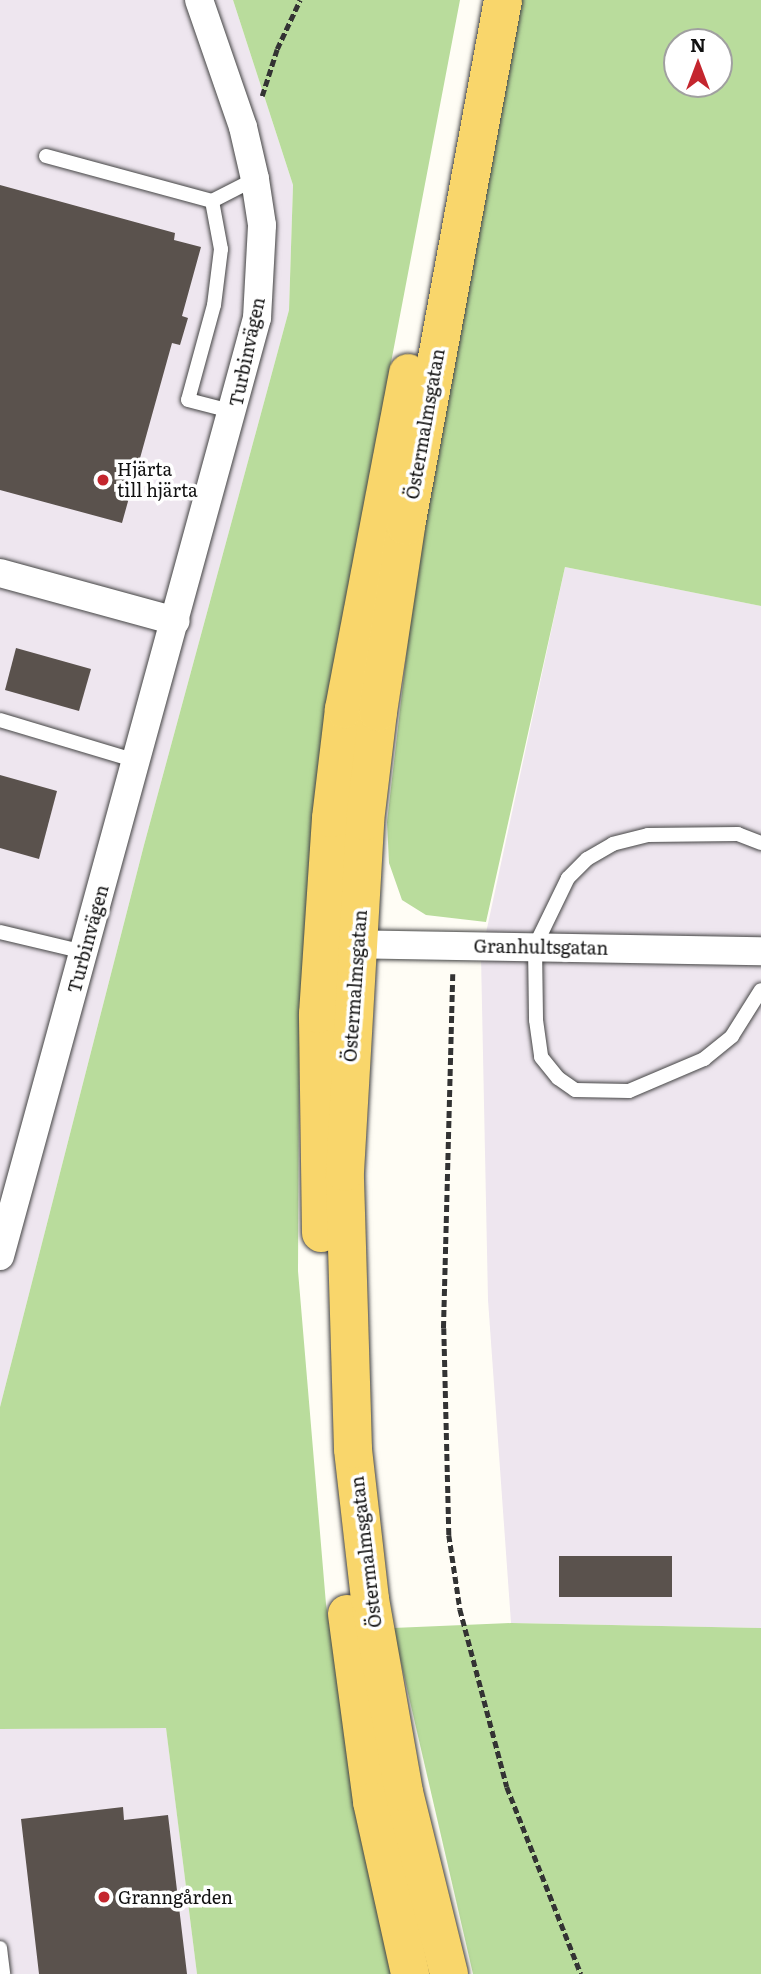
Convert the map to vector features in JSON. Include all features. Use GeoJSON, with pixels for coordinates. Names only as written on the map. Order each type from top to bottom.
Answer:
{"type":"FeatureCollection","features":[{"type":"Feature","properties":{"kind":"main road","name":"Östermalmsgatan"},"geometry":{"type":"LineString","coordinates":[[449,1974],[384,1686],[353,1448],[340,944],[344,709],[481,0]]}},
{"type":"Feature","properties":{"kind":"main road","name":"Östermalmsgatan"},"geometry":{"type":"LineString","coordinates":[[410,1974],[372,1802],[344,1573],[317,1171],[340,944],[365,821],[397,584],[503,0]]}},
{"type":"Feature","properties":{"kind":"street","name":"Turbinvägen"},"geometry":{"type":"LineString","coordinates":[[0,1256],[5,1217],[84,952],[177,621],[257,318],[262,225],[255,179],[243,127],[199,0]]}},
{"type":"Feature","properties":{"kind":"street"},"geometry":{"type":"LineString","coordinates":[[0,573],[177,621]]}},
{"type":"Feature","properties":{"kind":"street","name":"Granhultsgatan"},"geometry":{"type":"LineString","coordinates":[[340,944],[761,951]]}},
{"type":"Feature","properties":{"kind":"lane"},"geometry":{"type":"LineString","coordinates":[[46,156],[212,201],[255,179]]}},
{"type":"Feature","properties":{"kind":"lane"},"geometry":{"type":"LineString","coordinates":[[212,201],[221,249],[214,305],[188,400],[234,412]]}},
{"type":"Feature","properties":{"kind":"lane"},"geometry":{"type":"LineString","coordinates":[[0,720],[137,761]]}},
{"type":"Feature","properties":{"kind":"lane"},"geometry":{"type":"LineString","coordinates":[[761,843],[738,834],[649,835],[612,844],[587,859],[568,878],[535,946],[541,1057],[558,1078],[575,1090],[629,1091],[704,1059],[732,1036],[761,990]]}},
{"type":"Feature","properties":{"kind":"lane"},"geometry":{"type":"LineString","coordinates":[[0,932],[84,952]]}},
{"type":"Feature","properties":{"kind":"lane"},"geometry":{"type":"LineString","coordinates":[[0,1948],[3,1974]]}},
{"type":"Feature","properties":{"kind":"path"},"geometry":{"type":"LineString","coordinates":[[243,127],[267,87],[276,49],[300,0]]}},
{"type":"Feature","properties":{"kind":"path"},"geometry":{"type":"LineString","coordinates":[[454,945],[444,1328],[449,1535],[471,1658],[507,1787],[581,1974]]}},
{"type":"Feature","properties":{"kind":"shaded area"},"geometry":{"type":"Polygon","coordinates":[[[0,0],[233,0],[293,185],[289,310],[144,845],[0,1407],[0,0]]]}},
{"type":"Feature","properties":{"kind":"shaded area"},"geometry":{"type":"Polygon","coordinates":[[[565,567],[761,606],[761,1628],[511,1623],[488,1300],[481,956],[565,567]]]}},
{"type":"Feature","properties":{"kind":"shaded area"},"geometry":{"type":"Polygon","coordinates":[[[166,1727],[197,1974],[0,1974],[0,1729],[166,1727]]]}},
{"type":"Feature","properties":{"kind":"green space"},"geometry":{"type":"Polygon","coordinates":[[[233,0],[460,0],[351,573],[306,925],[299,1071],[298,1271],[326,1604],[350,1761],[394,1974],[197,1974],[166,1728],[0,1729],[0,1407],[144,845],[289,310],[293,185],[233,0]]]}},
{"type":"Feature","properties":{"kind":"green space"},"geometry":{"type":"Polygon","coordinates":[[[521,0],[761,0],[761,606],[565,567],[486,922],[426,915],[402,900],[389,863],[387,822],[411,615],[450,356],[521,0]]]}},
{"type":"Feature","properties":{"kind":"green space"},"geometry":{"type":"Polygon","coordinates":[[[511,1623],[761,1628],[761,1974],[473,1974],[393,1628],[511,1623]]]}},
{"type":"Feature","properties":{"kind":"building"},"geometry":{"type":"Polygon","coordinates":[[[0,185],[175,233],[174,240],[201,247],[182,316],[188,318],[180,345],[172,343],[122,523],[0,490],[0,185]]]}},
{"type":"Feature","properties":{"kind":"building"},"geometry":{"type":"Polygon","coordinates":[[[16,648],[91,669],[79,711],[5,690],[16,648]]]}},
{"type":"Feature","properties":{"kind":"building"},"geometry":{"type":"Polygon","coordinates":[[[0,775],[57,791],[39,859],[0,848],[0,775]]]}},
{"type":"Feature","properties":{"kind":"building"},"geometry":{"type":"Polygon","coordinates":[[[559,1556],[672,1556],[672,1597],[559,1597],[559,1556]]]}},
{"type":"Feature","properties":{"kind":"building","name":"Granngården"},"geometry":{"type":"Polygon","coordinates":[[[123,1807],[124,1820],[168,1815],[187,1974],[39,1974],[21,1819],[123,1807]]]}},
{"type":"Feature","properties":{"kind":"place","name":"Hjärta till hjärta"},"geometry":{"type":"Point","coordinates":[103,480]}},
{"type":"Feature","properties":{"kind":"place","name":"Granngården"},"geometry":{"type":"Point","coordinates":[104,1897]}}]}
